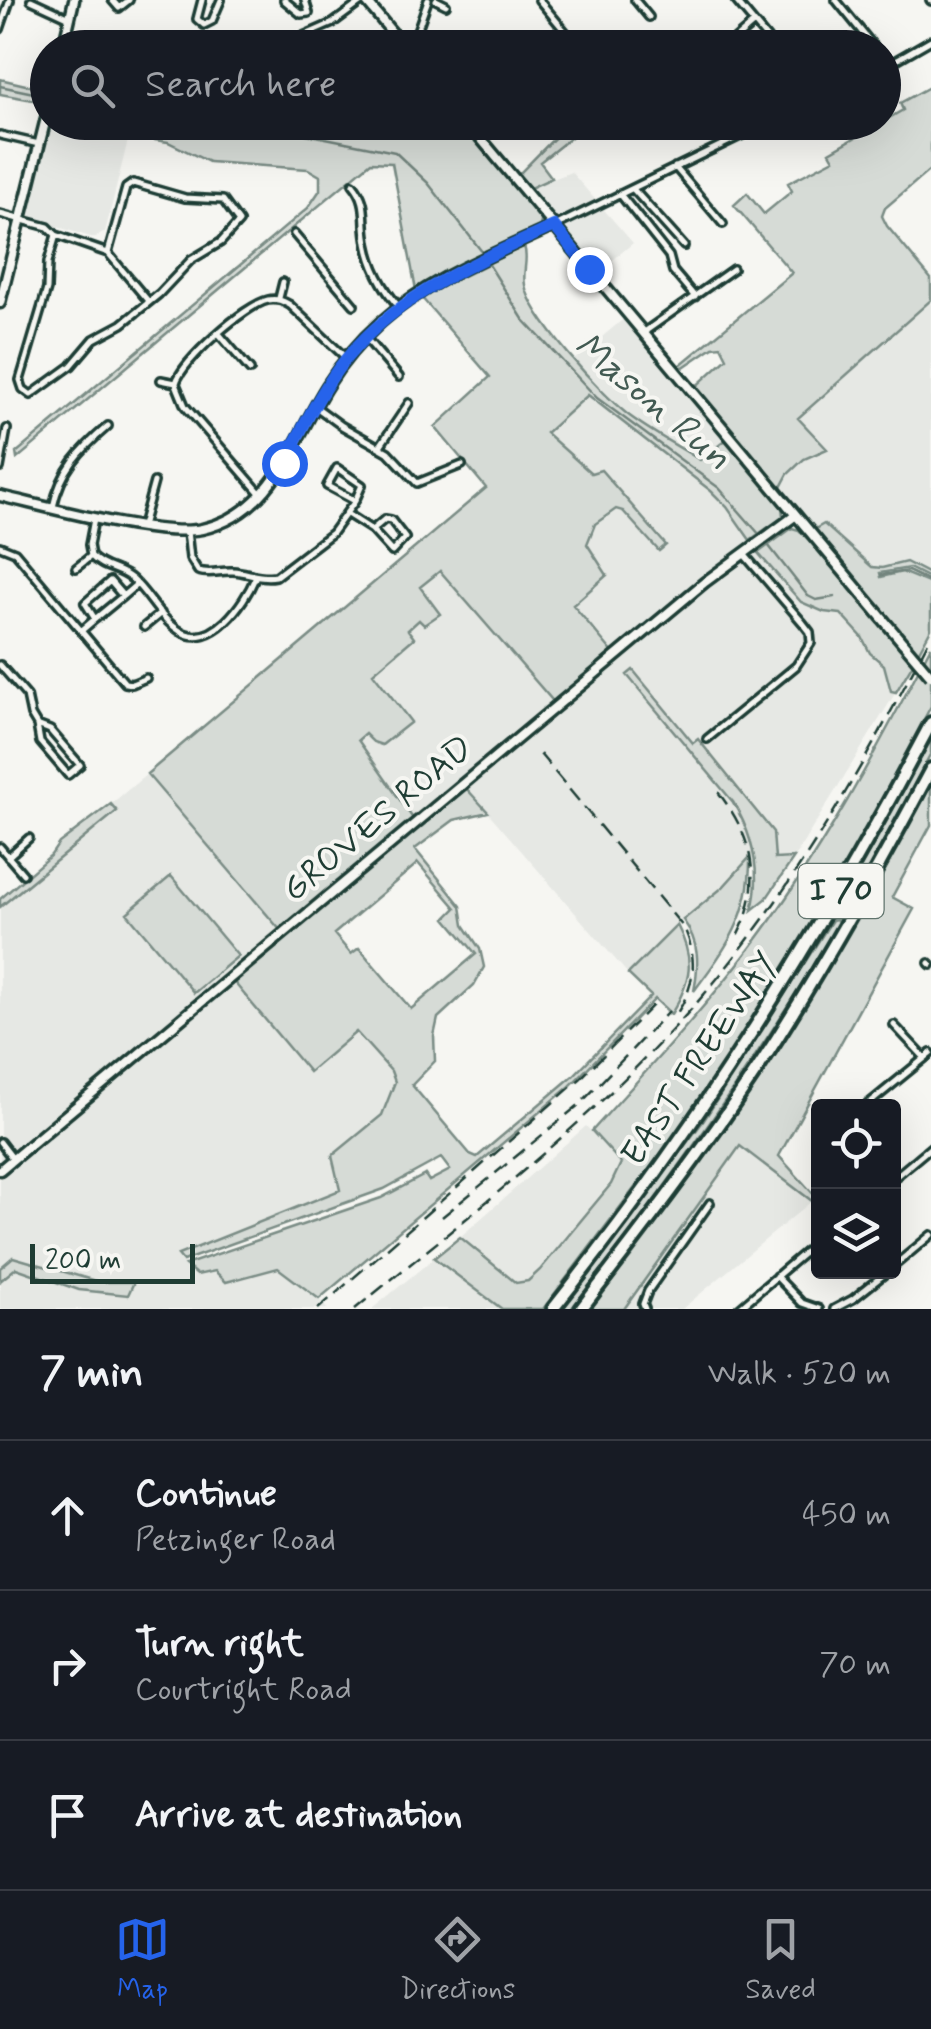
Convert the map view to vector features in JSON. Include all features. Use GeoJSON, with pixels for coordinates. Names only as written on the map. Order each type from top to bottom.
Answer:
{"type":"FeatureCollection","features":[{"type":"Feature","properties":{"kind":"highway","name":"EAST FREEWAY"},"geometry":{"type":"LineString","coordinates":[[553,1309],[683,1138],[765,1016],[860,857],[931,723]]}},
{"type":"Feature","properties":{"kind":"highway","name":"EAST FREEWAY"},"geometry":{"type":"LineString","coordinates":[[581,1309],[666,1199],[756,1070],[847,922],[931,769]]}},
{"type":"Feature","properties":{"kind":"street"},"geometry":{"type":"LineString","coordinates":[[0,29],[10,0]]}},
{"type":"Feature","properties":{"kind":"street"},"geometry":{"type":"LineString","coordinates":[[31,0],[70,18]]}},
{"type":"Feature","properties":{"kind":"street"},"geometry":{"type":"LineString","coordinates":[[67,30],[74,0]]}},
{"type":"Feature","properties":{"kind":"street"},"geometry":{"type":"LineString","coordinates":[[112,0],[119,8],[129,0]]}},
{"type":"Feature","properties":{"kind":"street"},"geometry":{"type":"LineString","coordinates":[[202,0],[197,18],[204,25],[212,22],[221,0]]}},
{"type":"Feature","properties":{"kind":"street"},"geometry":{"type":"LineString","coordinates":[[284,0],[301,14],[309,13],[305,0]]}},
{"type":"Feature","properties":{"kind":"street"},"geometry":{"type":"LineString","coordinates":[[315,30],[364,0],[390,30]]}},
{"type":"Feature","properties":{"kind":"street"},"geometry":{"type":"LineString","coordinates":[[418,30],[432,0],[446,4]]}},
{"type":"Feature","properties":{"kind":"street"},"geometry":{"type":"LineString","coordinates":[[539,0],[564,30]]}},
{"type":"Feature","properties":{"kind":"street"},"geometry":{"type":"LineString","coordinates":[[635,0],[649,16]]}},
{"type":"Feature","properties":{"kind":"street"},"geometry":{"type":"LineString","coordinates":[[735,0],[760,30]]}},
{"type":"Feature","properties":{"kind":"street"},"geometry":{"type":"LineString","coordinates":[[836,0],[861,30]]}},
{"type":"Feature","properties":{"kind":"street"},"geometry":{"type":"LineString","coordinates":[[746,30],[754,23]]}},
{"type":"Feature","properties":{"kind":"street"},"geometry":{"type":"LineString","coordinates":[[901,57],[931,40]]}},
{"type":"Feature","properties":{"kind":"street"},"geometry":{"type":"LineString","coordinates":[[0,135],[39,144]]}},
{"type":"Feature","properties":{"kind":"street"},"geometry":{"type":"LineString","coordinates":[[0,303],[40,140]]}},
{"type":"Feature","properties":{"kind":"street"},"geometry":{"type":"LineString","coordinates":[[481,140],[931,676]]}},
{"type":"Feature","properties":{"kind":"street"},"geometry":{"type":"LineString","coordinates":[[0,496],[142,526],[187,531],[236,516],[262,495],[278,474],[346,359],[398,307],[445,278],[731,140]]}},
{"type":"Feature","properties":{"kind":"street"},"geometry":{"type":"LineString","coordinates":[[675,167],[723,224]]}},
{"type":"Feature","properties":{"kind":"street"},"geometry":{"type":"LineString","coordinates":[[56,236],[48,262],[46,289],[20,380],[27,394],[40,391],[71,366],[94,339],[150,302],[191,260],[238,226],[238,218],[223,200],[185,198],[134,183],[126,188],[108,252]]}},
{"type":"Feature","properties":{"kind":"street"},"geometry":{"type":"LineString","coordinates":[[354,184],[365,201],[366,238],[376,272],[398,307]]}},
{"type":"Feature","properties":{"kind":"street"},"geometry":{"type":"LineString","coordinates":[[632,188],[684,246]]}},
{"type":"Feature","properties":{"kind":"street"},"geometry":{"type":"LineString","coordinates":[[620,194],[669,256],[673,271],[695,297]]}},
{"type":"Feature","properties":{"kind":"street"},"geometry":{"type":"LineString","coordinates":[[0,214],[48,227],[56,236],[108,252],[150,302]]}},
{"type":"Feature","properties":{"kind":"street"},"geometry":{"type":"LineString","coordinates":[[294,234],[354,305]]}},
{"type":"Feature","properties":{"kind":"street"},"geometry":{"type":"LineString","coordinates":[[642,334],[733,269]]}},
{"type":"Feature","properties":{"kind":"street"},"geometry":{"type":"LineString","coordinates":[[279,300],[283,282]]}},
{"type":"Feature","properties":{"kind":"street"},"geometry":{"type":"LineString","coordinates":[[262,495],[185,406],[176,383],[184,364],[257,304],[279,300],[294,308],[346,359]]}},
{"type":"Feature","properties":{"kind":"street"},"geometry":{"type":"LineString","coordinates":[[220,334],[250,370]]}},
{"type":"Feature","properties":{"kind":"street"},"geometry":{"type":"LineString","coordinates":[[365,338],[399,377]]}},
{"type":"Feature","properties":{"kind":"street"},"geometry":{"type":"LineString","coordinates":[[161,380],[176,383]]}},
{"type":"Feature","properties":{"kind":"street"},"geometry":{"type":"LineString","coordinates":[[380,446],[410,403]]}},
{"type":"Feature","properties":{"kind":"street"},"geometry":{"type":"LineString","coordinates":[[315,407],[380,446],[417,483],[462,465]]}},
{"type":"Feature","properties":{"kind":"street"},"geometry":{"type":"LineString","coordinates":[[53,507],[66,469],[108,426]]}},
{"type":"Feature","properties":{"kind":"street"},"geometry":{"type":"LineString","coordinates":[[0,468],[7,429]]}},
{"type":"Feature","properties":{"kind":"street"},"geometry":{"type":"LineString","coordinates":[[187,531],[190,558],[198,571],[276,576],[332,532],[354,502],[362,484],[337,468],[327,486],[354,502]]}},
{"type":"Feature","properties":{"kind":"street"},"geometry":{"type":"LineString","coordinates":[[142,526],[154,482]]}},
{"type":"Feature","properties":{"kind":"street"},"geometry":{"type":"LineString","coordinates":[[347,514],[372,530],[392,552],[405,540],[389,519],[372,530]]}},
{"type":"Feature","properties":{"kind":"street"},"geometry":{"type":"LineString","coordinates":[[95,516],[89,545],[91,556],[102,566],[120,570],[137,584],[180,632],[203,634],[216,628],[242,603],[256,577]]}},
{"type":"Feature","properties":{"kind":"street","name":"GROVES ROAD"},"geometry":{"type":"LineString","coordinates":[[0,1170],[743,552],[796,516]]}},
{"type":"Feature","properties":{"kind":"street"},"geometry":{"type":"LineString","coordinates":[[0,546],[15,552],[128,684],[146,678]]}},
{"type":"Feature","properties":{"kind":"street"},"geometry":{"type":"LineString","coordinates":[[707,739],[796,666],[812,643],[810,632],[743,552]]}},
{"type":"Feature","properties":{"kind":"street"},"geometry":{"type":"LineString","coordinates":[[76,568],[91,556]]}},
{"type":"Feature","properties":{"kind":"street"},"geometry":{"type":"LineString","coordinates":[[95,619],[84,606],[110,581],[122,596]]}},
{"type":"Feature","properties":{"kind":"street"},"geometry":{"type":"LineString","coordinates":[[81,632],[137,584]]}},
{"type":"Feature","properties":{"kind":"street"},"geometry":{"type":"LineString","coordinates":[[144,627],[162,612]]}},
{"type":"Feature","properties":{"kind":"street"},"geometry":{"type":"LineString","coordinates":[[0,664],[27,696],[40,742],[68,775],[80,764],[50,730],[37,725]]}},
{"type":"Feature","properties":{"kind":"street"},"geometry":{"type":"LineString","coordinates":[[8,857],[29,838]]}},
{"type":"Feature","properties":{"kind":"street"},"geometry":{"type":"LineString","coordinates":[[0,847],[23,874]]}},
{"type":"Feature","properties":{"kind":"street"},"geometry":{"type":"LineString","coordinates":[[894,1025],[924,1058]]}},
{"type":"Feature","properties":{"kind":"street"},"geometry":{"type":"LineString","coordinates":[[874,1099],[931,1053]]}},
{"type":"Feature","properties":{"kind":"street"},"geometry":{"type":"LineString","coordinates":[[0,1142],[14,1159]]}},
{"type":"Feature","properties":{"kind":"street"},"geometry":{"type":"LineString","coordinates":[[901,1172],[931,1147]]}},
{"type":"Feature","properties":{"kind":"street"},"geometry":{"type":"LineString","coordinates":[[645,1309],[648,1290],[710,1203]]}},
{"type":"Feature","properties":{"kind":"street"},"geometry":{"type":"LineString","coordinates":[[901,1260],[931,1235]]}},
{"type":"Feature","properties":{"kind":"street"},"geometry":{"type":"LineString","coordinates":[[738,1309],[811,1246]]}},
{"type":"Feature","properties":{"kind":"street"},"geometry":{"type":"LineString","coordinates":[[776,1276],[802,1304],[819,1309]]}},
{"type":"Feature","properties":{"kind":"street"},"geometry":{"type":"LineString","coordinates":[[834,1309],[878,1279]]}},
{"type":"Feature","properties":{"kind":"shaded area"},"geometry":{"type":"Polygon","coordinates":[[[0,79],[30,86],[30,99],[0,94],[0,79]]]}},
{"type":"Feature","properties":{"kind":"shaded area"},"geometry":{"type":"Polygon","coordinates":[[[931,86],[931,169],[885,208],[882,216],[931,279],[931,300],[798,418],[827,449],[804,459],[788,474],[780,489],[693,389],[727,358],[721,346],[713,347],[682,368],[680,365],[792,273],[734,205],[747,193],[764,214],[792,191],[788,183],[834,159],[830,152],[851,140],[901,140],[901,102],[931,86]]]}},
{"type":"Feature","properties":{"kind":"shaded area"},"geometry":{"type":"Polygon","coordinates":[[[43,140],[128,140],[105,232],[94,238],[22,216],[43,140]]]}},
{"type":"Feature","properties":{"kind":"shaded area"},"geometry":{"type":"Polygon","coordinates":[[[155,140],[479,140],[542,218],[539,229],[470,259],[416,290],[392,163],[371,162],[17,459],[16,453],[308,208],[320,190],[320,176],[308,169],[209,162],[168,142],[155,140]]]}},
{"type":"Feature","properties":{"kind":"shaded area"},"geometry":{"type":"Polygon","coordinates":[[[552,140],[568,140],[540,162],[552,178],[528,189],[517,176],[552,140]]]}},
{"type":"Feature","properties":{"kind":"shaded area"},"geometry":{"type":"Polygon","coordinates":[[[571,172],[633,243],[597,273],[528,189],[571,172]]]}},
{"type":"Feature","properties":{"kind":"shaded area"},"geometry":{"type":"Polygon","coordinates":[[[524,246],[524,280],[530,299],[568,354],[615,404],[700,460],[727,439],[782,506],[783,517],[750,540],[711,491],[588,395],[546,433],[591,473],[601,470],[666,545],[659,551],[623,511],[616,509],[595,524],[587,544],[607,575],[573,605],[614,654],[558,701],[552,700],[440,571],[420,587],[440,614],[424,625],[419,620],[408,630],[414,638],[373,673],[411,722],[382,745],[365,734],[358,740],[414,820],[281,931],[147,774],[486,488],[435,427],[490,377],[421,297],[524,246]]]}},
{"type":"Feature","properties":{"kind":"shaded area"},"geometry":{"type":"Polygon","coordinates":[[[931,300],[931,575],[906,562],[872,567],[824,524],[815,529],[780,489],[788,474],[804,459],[819,454],[797,418],[931,300]]]}},
{"type":"Feature","properties":{"kind":"shaded area"},"geometry":{"type":"Polygon","coordinates":[[[626,317],[727,439],[700,460],[630,417],[574,360],[626,317]]]}},
{"type":"Feature","properties":{"kind":"shaded area"},"geometry":{"type":"Polygon","coordinates":[[[589,395],[711,491],[801,602],[841,614],[884,665],[891,691],[896,692],[794,858],[775,859],[698,740],[693,743],[633,671],[627,676],[733,802],[745,822],[754,852],[723,887],[677,925],[628,974],[466,787],[419,826],[358,740],[365,733],[373,673],[414,638],[407,630],[419,620],[419,588],[440,570],[552,700],[606,644],[572,604],[589,531],[616,509],[623,511],[659,550],[591,474],[546,433],[589,395]]]}},
{"type":"Feature","properties":{"kind":"shaded area"},"geometry":{"type":"Polygon","coordinates":[[[824,524],[872,567],[906,562],[931,575],[931,579],[909,568],[880,573],[881,577],[902,572],[931,584],[931,629],[918,653],[815,529],[824,524]]]}},
{"type":"Feature","properties":{"kind":"shaded area"},"geometry":{"type":"Polygon","coordinates":[[[792,528],[808,539],[914,662],[896,692],[891,691],[884,665],[841,614],[801,602],[758,553],[792,528]]]}},
{"type":"Feature","properties":{"kind":"shaded area"},"geometry":{"type":"Polygon","coordinates":[[[931,646],[931,706],[827,901],[699,1103],[543,1309],[502,1309],[434,1258],[460,1237],[516,1283],[528,1281],[611,1184],[621,1163],[592,1131],[713,995],[777,911],[847,800],[931,646]]]}},
{"type":"Feature","properties":{"kind":"shaded area"},"geometry":{"type":"Polygon","coordinates":[[[633,670],[693,743],[698,739],[773,832],[775,859],[794,858],[766,899],[752,910],[756,868],[740,815],[627,675],[633,670]]]}},
{"type":"Feature","properties":{"kind":"shaded area"},"geometry":{"type":"Polygon","coordinates":[[[931,737],[931,753],[844,914],[840,914],[837,911],[931,737]]]}},
{"type":"Feature","properties":{"kind":"shaded area"},"geometry":{"type":"Polygon","coordinates":[[[147,774],[286,937],[234,981],[308,1072],[356,1032],[391,1071],[395,1082],[382,1115],[332,1156],[340,1191],[178,1255],[185,1265],[215,1271],[226,1282],[278,1268],[327,1309],[0,1309],[0,1281],[16,1268],[79,1290],[133,1282],[99,1282],[13,1257],[0,1268],[0,907],[116,811],[111,804],[147,774]]]}},
{"type":"Feature","properties":{"kind":"shaded area"},"geometry":{"type":"Polygon","coordinates":[[[931,785],[931,825],[892,897],[914,909],[779,1156],[811,1191],[811,1200],[740,1146],[624,1309],[590,1309],[730,1120],[855,922],[931,785]]]}},
{"type":"Feature","properties":{"kind":"shaded area"},"geometry":{"type":"Polygon","coordinates":[[[465,787],[488,812],[454,820],[415,849],[461,906],[464,925],[480,949],[484,967],[474,985],[438,1018],[435,1061],[412,1085],[470,1154],[477,1157],[574,1075],[651,996],[628,974],[677,925],[689,960],[687,980],[671,1014],[655,999],[569,1087],[319,1299],[278,1268],[226,1282],[215,1271],[197,1275],[185,1265],[381,1198],[425,1175],[429,1181],[450,1170],[441,1158],[384,1189],[183,1261],[178,1255],[340,1190],[332,1156],[382,1115],[395,1082],[391,1071],[356,1032],[309,1072],[233,981],[465,787]],[[418,863],[334,934],[351,954],[359,948],[411,1009],[476,954],[446,918],[456,908],[418,863]]]}},
{"type":"Feature","properties":{"kind":"shaded area"},"geometry":{"type":"Polygon","coordinates":[[[111,804],[117,811],[0,907],[0,899],[51,855],[59,843],[111,804]]]}},
{"type":"Feature","properties":{"kind":"shaded area"},"geometry":{"type":"Polygon","coordinates":[[[750,857],[746,896],[735,929],[694,991],[697,954],[683,920],[723,887],[750,857]]]}},
{"type":"Feature","properties":{"kind":"shaded area"},"geometry":{"type":"Polygon","coordinates":[[[171,876],[238,956],[194,993],[127,913],[171,876]]]}},
{"type":"Feature","properties":{"kind":"shaded area"},"geometry":{"type":"Polygon","coordinates":[[[836,919],[839,923],[777,1023],[711,1120],[571,1309],[562,1309],[704,1120],[836,919]]]}},
{"type":"Feature","properties":{"kind":"shaded area"},"geometry":{"type":"Polygon","coordinates":[[[586,1126],[622,1167],[540,1270],[528,1281],[517,1283],[460,1237],[586,1126]]]}},
{"type":"Feature","properties":{"kind":"shaded area"},"geometry":{"type":"Polygon","coordinates":[[[740,1146],[811,1200],[682,1309],[624,1309],[740,1146]]]}},
{"type":"Feature","properties":{"kind":"shaded area"},"geometry":{"type":"Polygon","coordinates":[[[13,1257],[99,1282],[134,1282],[128,1295],[79,1290],[16,1268],[0,1281],[0,1268],[13,1257]]]}},
{"type":"Feature","properties":{"kind":"shaded area"},"geometry":{"type":"Polygon","coordinates":[[[434,1258],[502,1308],[502,1309],[372,1309],[434,1258]]]}},
{"type":"Feature","properties":{"kind":"waterway","name":"Mason Run"},"geometry":{"type":"LineString","coordinates":[[0,86],[30,92]]}},
{"type":"Feature","properties":{"kind":"waterway","name":"Mason Run"},"geometry":{"type":"LineString","coordinates":[[336,140],[395,152],[428,183],[483,253]]}},
{"type":"Feature","properties":{"kind":"waterway","name":"Mason Run"},"geometry":{"type":"LineString","coordinates":[[486,260],[523,319],[597,398],[719,488],[760,535]]}},
{"type":"Feature","properties":{"kind":"waterway","name":"Mason Run"},"geometry":{"type":"LineString","coordinates":[[765,541],[808,596],[816,600],[835,597]]}},
{"type":"Feature","properties":{"kind":"waterway","name":"Mason Run"},"geometry":{"type":"LineString","coordinates":[[881,575],[908,571],[931,582]]}},
{"type":"Feature","properties":{"kind":"railway"},"geometry":{"type":"LineString","coordinates":[[355,1309],[573,1127],[694,1006],[763,919],[824,828],[931,636]]}},
{"type":"Feature","properties":{"kind":"railway"},"geometry":{"type":"LineString","coordinates":[[540,754],[684,928],[693,961],[688,992],[677,1013]]}},
{"type":"Feature","properties":{"kind":"railway"},"geometry":{"type":"LineString","coordinates":[[718,792],[740,827],[751,863],[750,901],[735,940]]}},
{"type":"Feature","properties":{"kind":"railway"},"geometry":{"type":"LineString","coordinates":[[318,1309],[580,1079],[658,1000]]}},
{"type":"Feature","properties":{"kind":"railway"},"geometry":{"type":"LineString","coordinates":[[442,1217],[580,1104],[669,1011]]}},
{"type":"Feature","properties":{"kind":"route"},"geometry":{"type":"LineString","coordinates":[[284,463],[346,359],[380,323],[415,296],[554,226],[589,269]]}}]}
